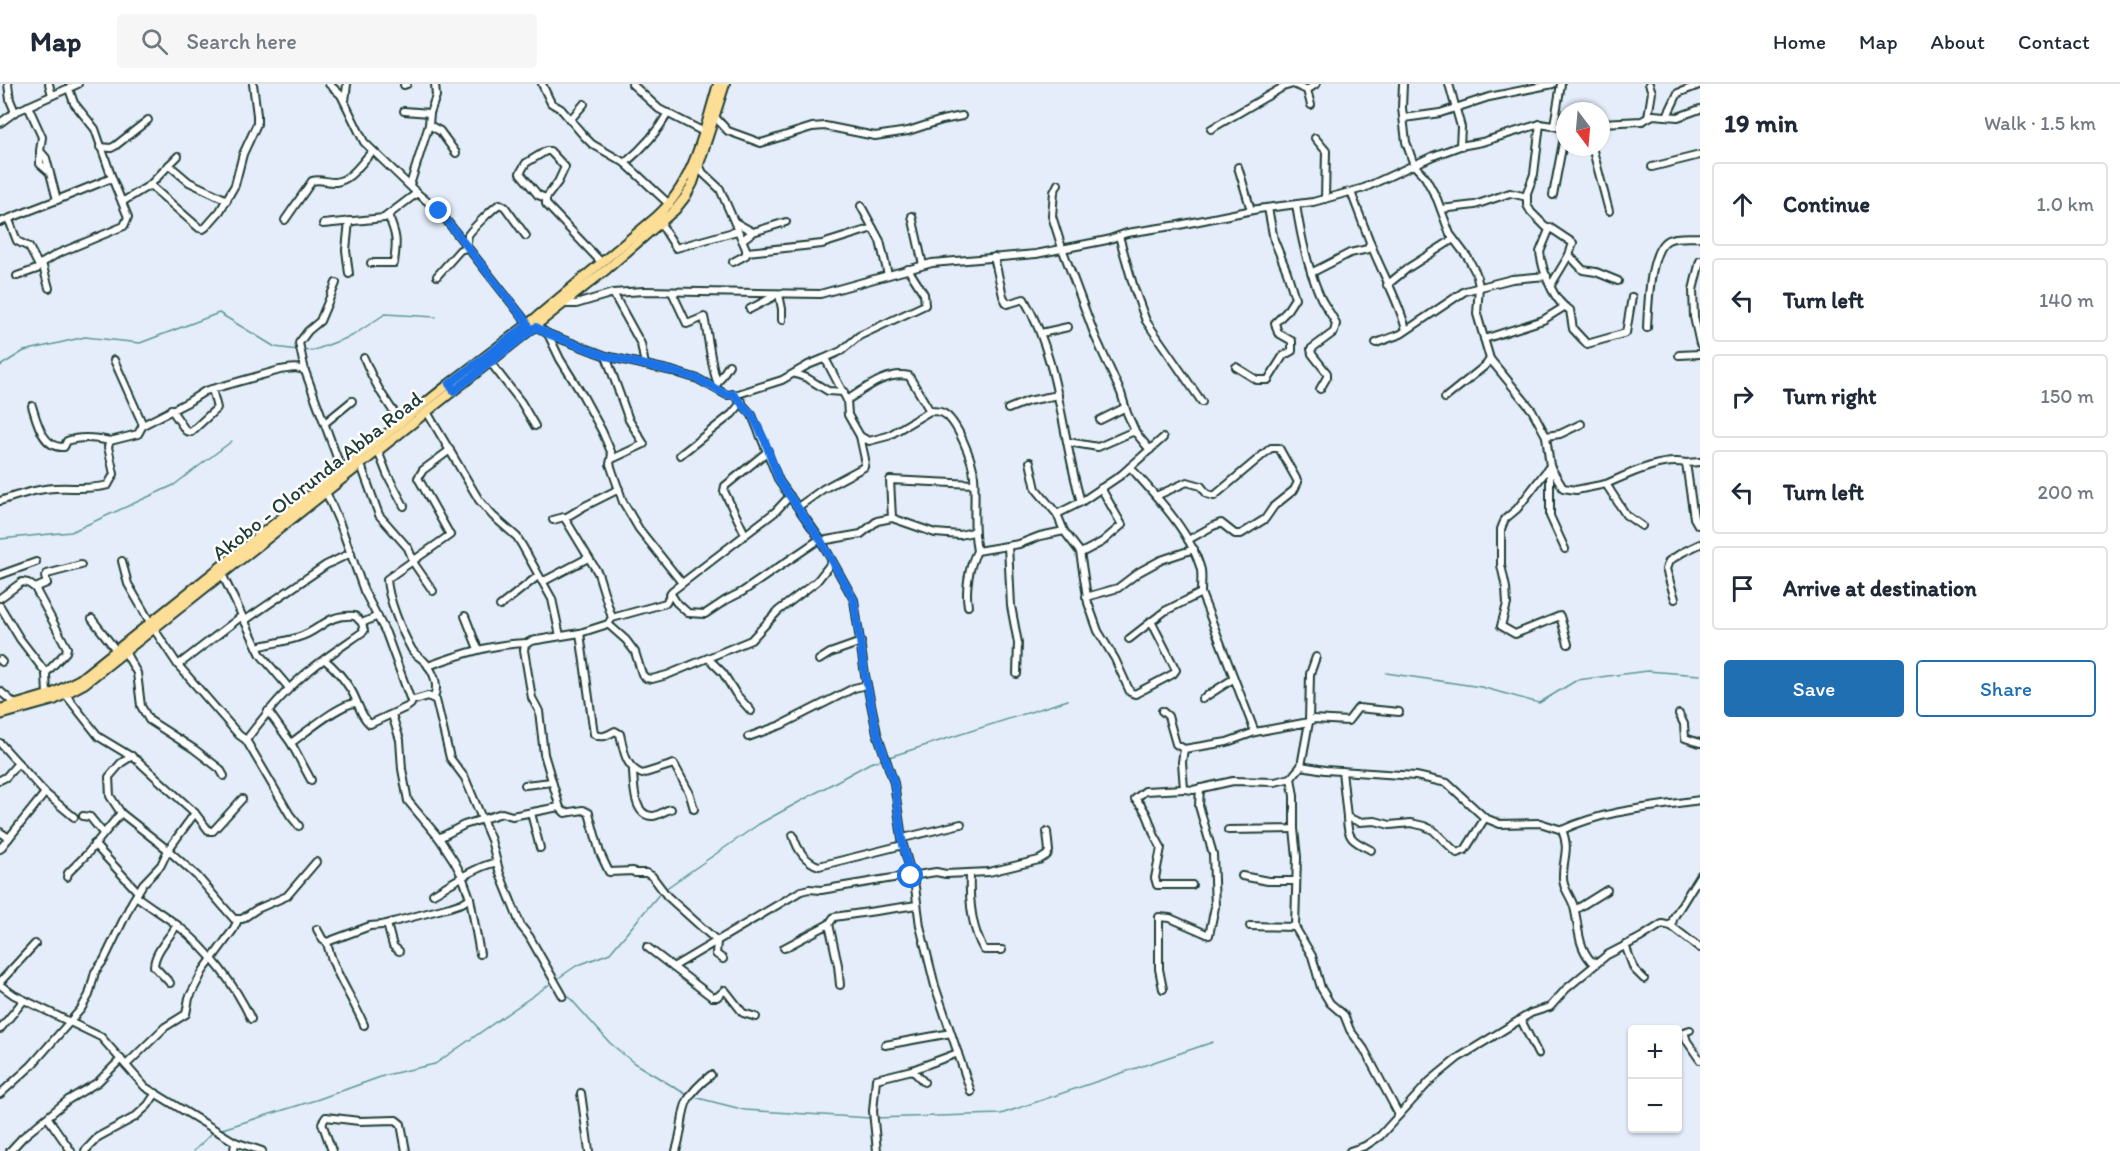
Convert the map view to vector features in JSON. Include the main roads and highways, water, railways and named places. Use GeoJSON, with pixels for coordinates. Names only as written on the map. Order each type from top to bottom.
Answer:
{"type":"FeatureCollection","features":[{"type":"Feature","properties":{"kind":"main road","name":"Akobo - Olorunda Abba Road"},"geometry":{"type":"LineString","coordinates":[[0,709],[66,688],[125,652],[152,626],[402,422],[490,362],[670,205],[693,164],[718,84]]}},
{"type":"Feature","properties":{"kind":"main road","name":"Akobo - Olorunda Abba Road"},"geometry":{"type":"LineString","coordinates":[[0,715],[66,695],[108,661],[116,650],[152,626],[361,465],[427,412],[452,387],[562,304],[661,224],[686,196],[700,167],[725,84]]}},
{"type":"Feature","properties":{"kind":"waterway"},"geometry":{"type":"LineString","coordinates":[[0,366],[24,351],[85,337],[140,343],[219,313],[275,347],[298,350]]}},
{"type":"Feature","properties":{"kind":"waterway"},"geometry":{"type":"LineString","coordinates":[[303,350],[312,351],[352,336],[385,314],[436,317]]}},
{"type":"Feature","properties":{"kind":"waterway"},"geometry":{"type":"LineString","coordinates":[[0,539],[71,532],[174,485],[232,441]]}},
{"type":"Feature","properties":{"kind":"waterway"},"geometry":{"type":"LineString","coordinates":[[1386,673],[1481,687],[1539,703],[1577,680],[1647,671],[1700,675]]}},
{"type":"Feature","properties":{"kind":"waterway"},"geometry":{"type":"LineString","coordinates":[[889,757],[1068,700]]}},
{"type":"Feature","properties":{"kind":"waterway"},"geometry":{"type":"LineString","coordinates":[[665,889],[759,824],[870,763],[884,759]]}},
{"type":"Feature","properties":{"kind":"waterway"},"geometry":{"type":"LineString","coordinates":[[557,979],[576,966],[610,953],[661,892]]}},
{"type":"Feature","properties":{"kind":"waterway"},"geometry":{"type":"LineString","coordinates":[[219,1130],[319,1099],[386,1075],[435,1064],[553,982]]}},
{"type":"Feature","properties":{"kind":"waterway"},"geometry":{"type":"LineString","coordinates":[[561,988],[610,1043],[634,1063],[689,1096]]}},
{"type":"Feature","properties":{"kind":"waterway"},"geometry":{"type":"LineString","coordinates":[[875,1118],[1001,1114],[1213,1042]]}},
{"type":"Feature","properties":{"kind":"waterway"},"geometry":{"type":"LineString","coordinates":[[694,1097],[745,1110],[870,1118]]}},
{"type":"Feature","properties":{"kind":"waterway"},"geometry":{"type":"LineString","coordinates":[[194,1151],[214,1131]]}}]}
